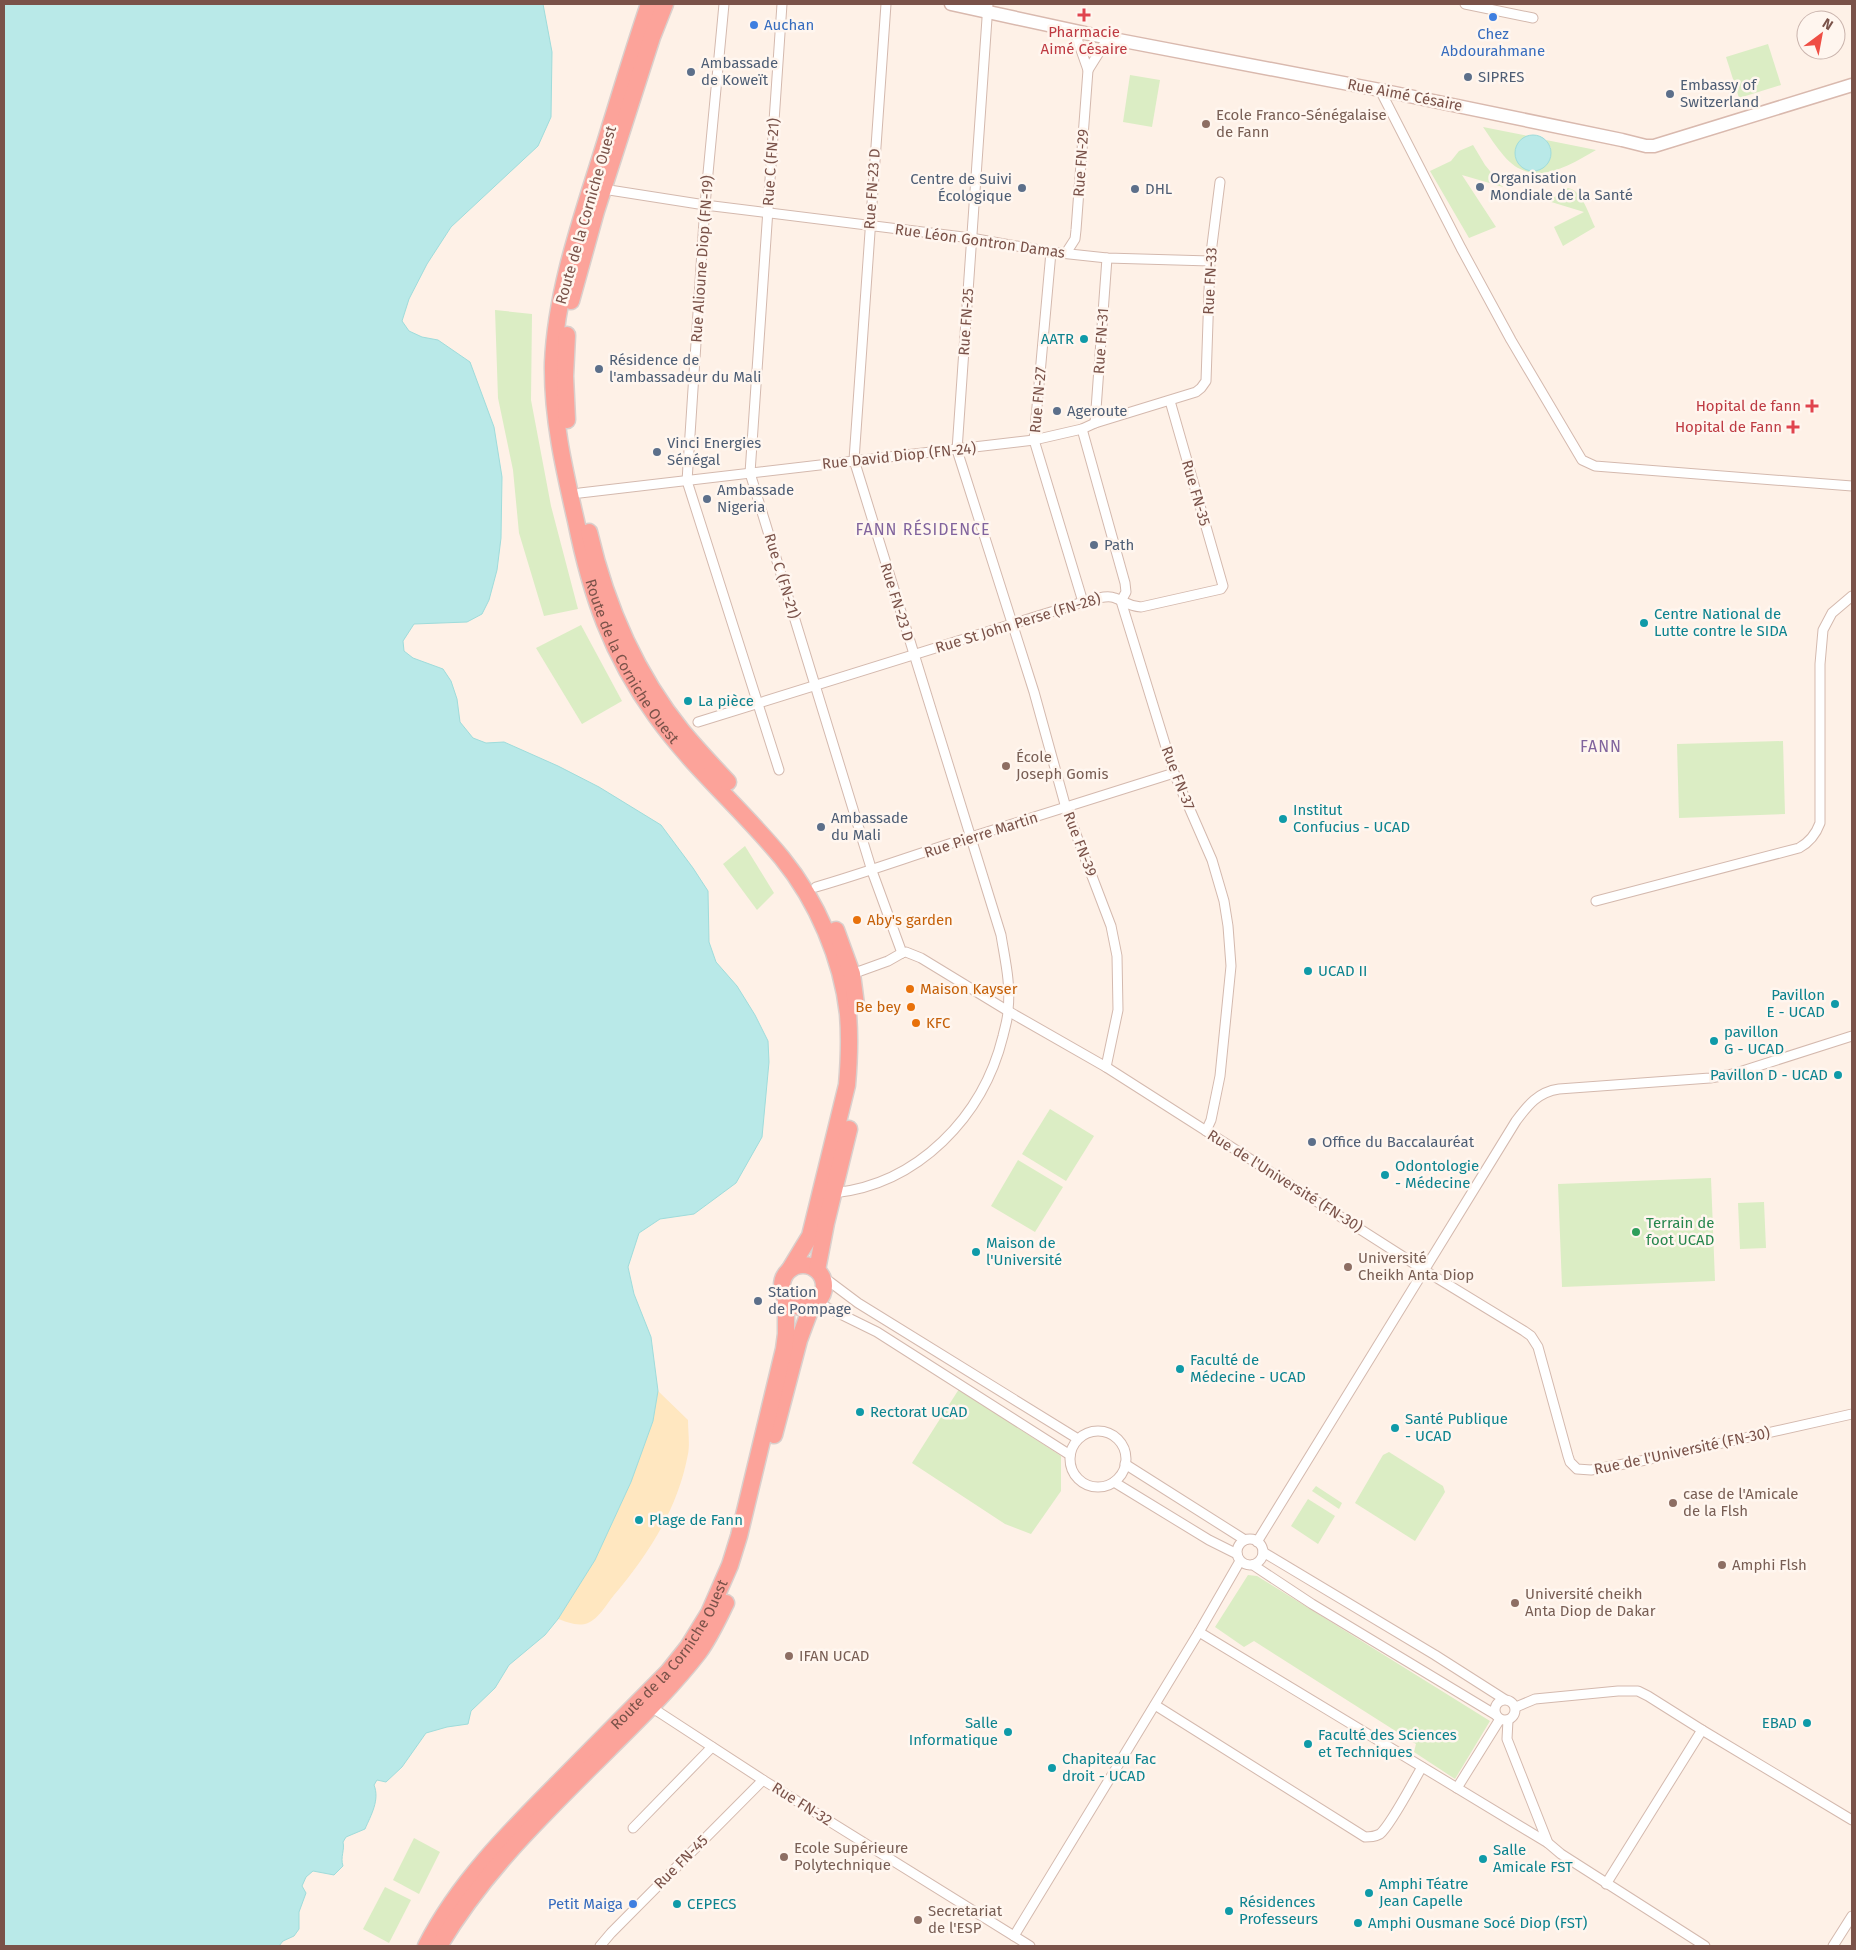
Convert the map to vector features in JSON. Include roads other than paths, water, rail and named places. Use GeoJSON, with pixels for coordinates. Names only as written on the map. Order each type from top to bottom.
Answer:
{"type":"FeatureCollection","features":[{"type":"Feature","properties":{"kind":"highway","name":"Route de la Corniche Ouest"},"geometry":{"type":"LineString","coordinates":[[649,4],[585,207],[560,303],[554,361],[556,421],[585,566],[597,606],[622,662],[655,715],[672,737],[762,835],[796,877],[821,922],[838,966],[848,1015],[849,1060],[847,1085],[810,1236],[790,1269]]}},
{"type":"Feature","properties":{"kind":"highway","name":"Route de la Corniche Ouest"},"geometry":{"type":"LineString","coordinates":[[665,4],[652,37],[603,188],[570,306],[566,345],[566,413],[580,493],[599,573],[610,606],[624,637],[648,683],[682,731],[796,859],[816,887],[834,924],[852,974],[860,1043],[858,1085],[834,1194],[820,1273]]}},
{"type":"Feature","properties":{"kind":"highway"},"geometry":{"type":"LineString","coordinates":[[804,1265],[820,1273],[824,1286],[823,1292],[814,1303],[797,1306],[786,1297],[782,1285],[790,1269],[804,1265]]}},
{"type":"Feature","properties":{"kind":"highway","name":"Route de la Corniche Ouest"},"geometry":{"type":"LineString","coordinates":[[426,1946],[448,1908],[480,1865],[518,1823],[668,1672],[688,1647],[709,1613],[721,1589],[739,1536],[784,1349],[786,1297]]}},
{"type":"Feature","properties":{"kind":"highway","name":"Route de la Corniche Ouest"},"geometry":{"type":"LineString","coordinates":[[439,1946],[458,1915],[500,1860],[651,1706],[700,1652],[714,1628],[740,1569],[798,1340],[814,1303]]}},
{"type":"Feature","properties":{"kind":"street","name":"Rue Alioune Diop (FN-19)"},"geometry":{"type":"LineString","coordinates":[[724,4],[705,205],[687,481],[779,770]]}},
{"type":"Feature","properties":{"kind":"street","name":"Rue C (FN-21)"},"geometry":{"type":"LineString","coordinates":[[782,4],[750,473],[872,871]]}},
{"type":"Feature","properties":{"kind":"street","name":"Rue FN-23 D"},"geometry":{"type":"LineString","coordinates":[[834,1194],[854,1191],[876,1184],[901,1171],[926,1155],[958,1126],[981,1094],[993,1070],[1008,1011],[1009,984],[1001,935],[854,460],[886,4]]}},
{"type":"Feature","properties":{"kind":"street","name":"Rue Aimé Césaire"},"geometry":{"type":"LineString","coordinates":[[951,4],[988,7],[1108,38],[1380,90],[1650,146],[1852,85]]}},
{"type":"Feature","properties":{"kind":"street"},"geometry":{"type":"LineString","coordinates":[[1465,4],[1533,18]]}},
{"type":"Feature","properties":{"kind":"street","name":"Rue FN-25"},"geometry":{"type":"LineString","coordinates":[[988,7],[958,450],[1012,624]]}},
{"type":"Feature","properties":{"kind":"street"},"geometry":{"type":"LineString","coordinates":[[1074,30],[1088,70]]}},
{"type":"Feature","properties":{"kind":"street"},"geometry":{"type":"LineString","coordinates":[[1088,70],[1108,38]]}},
{"type":"Feature","properties":{"kind":"street","name":"Rue FN-29"},"geometry":{"type":"LineString","coordinates":[[1066,253],[1075,239],[1088,70]]}},
{"type":"Feature","properties":{"kind":"street"},"geometry":{"type":"LineString","coordinates":[[1380,90],[1461,248],[1511,340],[1582,460],[1595,466],[1852,486]]}},
{"type":"Feature","properties":{"kind":"street","name":"Rue FN-33"},"geometry":{"type":"LineString","coordinates":[[1206,380],[1210,261],[1220,182]]}},
{"type":"Feature","properties":{"kind":"street","name":"Rue Léon Gontron Damas"},"geometry":{"type":"LineString","coordinates":[[603,188],[768,214],[971,238],[1051,252],[1107,258],[1210,261]]}},
{"type":"Feature","properties":{"kind":"street","name":"Rue FN-27"},"geometry":{"type":"LineString","coordinates":[[1051,252],[1034,440],[1083,602]]}},
{"type":"Feature","properties":{"kind":"street","name":"Rue FN-31"},"geometry":{"type":"LineString","coordinates":[[1095,423],[1107,258]]}},
{"type":"Feature","properties":{"kind":"street","name":"Rue David Diop (FN-24)"},"geometry":{"type":"LineString","coordinates":[[580,493],[1034,440],[1082,429],[1095,423],[1196,392],[1202,388],[1206,380]]}},
{"type":"Feature","properties":{"kind":"street","name":"Rue FN-35"},"geometry":{"type":"LineString","coordinates":[[1170,401],[1223,586]]}},
{"type":"Feature","properties":{"kind":"street","name":"Rue FN-37"},"geometry":{"type":"LineString","coordinates":[[1082,429],[1125,583],[1126,592],[1121,601],[1174,773],[1212,860],[1224,901],[1231,966],[1220,1076],[1211,1120],[1206,1132]]}},
{"type":"Feature","properties":{"kind":"street","name":"Rue St John Perse (FN-28)"},"geometry":{"type":"LineString","coordinates":[[698,722],[1083,602],[1114,597],[1130,606],[1141,607],[1221,589],[1223,586]]}},
{"type":"Feature","properties":{"kind":"street"},"geometry":{"type":"LineString","coordinates":[[1596,901],[1799,848],[1812,838],[1820,823],[1820,664],[1823,630],[1832,613],[1852,596]]}},
{"type":"Feature","properties":{"kind":"street","name":"Rue FN-39"},"geometry":{"type":"LineString","coordinates":[[1012,624],[1034,692],[1066,808],[1112,926],[1117,956],[1118,1010],[1106,1067]]}},
{"type":"Feature","properties":{"kind":"street","name":"Rue Pierre Martin"},"geometry":{"type":"LineString","coordinates":[[816,887],[872,871],[970,837],[1174,773]]}},
{"type":"Feature","properties":{"kind":"street"},"geometry":{"type":"LineString","coordinates":[[852,974],[888,961],[902,953],[872,871]]}},
{"type":"Feature","properties":{"kind":"street","name":"Rue de l'Université (FN-30)"},"geometry":{"type":"LineString","coordinates":[[902,953],[906,952],[921,958],[1106,1067],[1531,1336],[1538,1347],[1570,1462],[1577,1469],[1591,1470],[1646,1460],[1852,1414]]}},
{"type":"Feature","properties":{"kind":"street"},"geometry":{"type":"LineString","coordinates":[[1257,1542],[1516,1121],[1538,1096],[1548,1091],[1559,1089],[1710,1078],[1733,1074],[1852,1036]]}},
{"type":"Feature","properties":{"kind":"street"},"geometry":{"type":"LineString","coordinates":[[820,1273],[858,1303],[1078,1439]]}},
{"type":"Feature","properties":{"kind":"street"},"geometry":{"type":"LineString","coordinates":[[814,1303],[877,1332],[1070,1456]]}},
{"type":"Feature","properties":{"kind":"street"},"geometry":{"type":"LineString","coordinates":[[1092,1431],[1107,1432],[1114,1436],[1124,1448],[1125,1464],[1119,1477],[1114,1482],[1094,1487],[1080,1481],[1071,1469],[1070,1456],[1072,1446],[1078,1439],[1092,1431]]}},
{"type":"Feature","properties":{"kind":"street"},"geometry":{"type":"LineString","coordinates":[[1125,1464],[1246,1540],[1257,1542],[1263,1552],[1427,1650],[1504,1699],[1512,1702],[1516,1707]]}},
{"type":"Feature","properties":{"kind":"street"},"geometry":{"type":"LineString","coordinates":[[1114,1482],[1238,1557],[1246,1564],[1253,1565],[1312,1604],[1501,1718],[1514,1715],[1516,1707]]}},
{"type":"Feature","properties":{"kind":"street"},"geometry":{"type":"LineString","coordinates":[[1014,1936],[1199,1632],[1238,1557],[1239,1545],[1246,1540]]}},
{"type":"Feature","properties":{"kind":"street"},"geometry":{"type":"LineString","coordinates":[[1253,1565],[1260,1560],[1263,1552]]}},
{"type":"Feature","properties":{"kind":"street"},"geometry":{"type":"LineString","coordinates":[[1199,1632],[1548,1843],[1606,1884],[1705,1946]]}},
{"type":"Feature","properties":{"kind":"street"},"geometry":{"type":"LineString","coordinates":[[1516,1707],[1536,1699],[1618,1691],[1638,1691],[1852,1820]]}},
{"type":"Feature","properties":{"kind":"street"},"geometry":{"type":"LineString","coordinates":[[1504,1699],[1496,1705],[1507,1739],[1548,1843]]}},
{"type":"Feature","properties":{"kind":"street"},"geometry":{"type":"LineString","coordinates":[[1155,1705],[1365,1837],[1372,1838],[1387,1826],[1422,1767]]}},
{"type":"Feature","properties":{"kind":"street","name":"Rue FN-32"},"geometry":{"type":"LineString","coordinates":[[651,1706],[762,1780],[1030,1946]]}},
{"type":"Feature","properties":{"kind":"street"},"geometry":{"type":"LineString","coordinates":[[1457,1788],[1501,1718]]}},
{"type":"Feature","properties":{"kind":"street"},"geometry":{"type":"LineString","coordinates":[[1606,1884],[1702,1730]]}},
{"type":"Feature","properties":{"kind":"street"},"geometry":{"type":"LineString","coordinates":[[633,1828],[712,1747]]}},
{"type":"Feature","properties":{"kind":"street","name":"Rue FN-45"},"geometry":{"type":"LineString","coordinates":[[600,1946],[762,1780]]}},
{"type":"Feature","properties":{"kind":"street"},"geometry":{"type":"LineString","coordinates":[[1833,1946],[1852,1916]]}},
{"type":"Feature","properties":{"kind":"water"},"geometry":{"type":"Polygon","coordinates":[[[4,4],[543,4],[552,52],[551,117],[538,146],[451,227],[427,264],[409,299],[402,321],[409,331],[422,337],[438,340],[470,362],[494,427],[502,477],[501,538],[497,570],[489,600],[482,614],[467,622],[414,624],[403,641],[404,651],[413,658],[443,669],[451,681],[457,699],[460,722],[473,738],[486,743],[504,742],[558,766],[599,787],[661,825],[708,891],[709,942],[716,962],[737,986],[768,1041],[769,1062],[762,1137],[736,1183],[694,1214],[660,1219],[639,1233],[628,1267],[634,1294],[651,1337],[658,1391],[653,1421],[631,1482],[595,1560],[558,1619],[545,1635],[509,1665],[495,1688],[471,1711],[468,1724],[426,1733],[402,1767],[386,1782],[377,1780],[374,1785],[376,1791],[375,1802],[365,1829],[346,1837],[343,1842],[343,1866],[334,1875],[313,1871],[306,1877],[302,1886],[306,1893],[299,1912],[299,1929],[294,1936],[283,1941],[279,1946],[4,1946],[4,4]]]}},
{"type":"Feature","properties":{"kind":"water"},"geometry":{"type":"Polygon","coordinates":[[[1533,135],[1546,140],[1551,153],[1546,166],[1533,171],[1520,166],[1515,153],[1520,140],[1533,135]]]}},
{"type":"Feature","properties":{"kind":"place","name":"Pharmacie Aimé Césaire"},"geometry":{"type":"Point","coordinates":[1084,15]}},
{"type":"Feature","properties":{"kind":"place","name":"Chez Abdourahmane"},"geometry":{"type":"Point","coordinates":[1493,17]}},
{"type":"Feature","properties":{"kind":"place","name":"Auchan"},"geometry":{"type":"Point","coordinates":[754,25]}},
{"type":"Feature","properties":{"kind":"place","name":"Ambassade de Koweït"},"geometry":{"type":"Point","coordinates":[691,72]}},
{"type":"Feature","properties":{"kind":"place","name":"SIPRES"},"geometry":{"type":"Point","coordinates":[1468,77]}},
{"type":"Feature","properties":{"kind":"place","name":"Embassy of Switzerland"},"geometry":{"type":"Point","coordinates":[1670,94]}},
{"type":"Feature","properties":{"kind":"place","name":"Ecole Franco-Sénégalaise de Fann"},"geometry":{"type":"Point","coordinates":[1206,124]}},
{"type":"Feature","properties":{"kind":"place","name":"Organisation Mondiale de la Santé"},"geometry":{"type":"Point","coordinates":[1480,187]}},
{"type":"Feature","properties":{"kind":"place","name":"Centre de Suivi Écologique"},"geometry":{"type":"Point","coordinates":[1022,188]}},
{"type":"Feature","properties":{"kind":"place","name":"DHL"},"geometry":{"type":"Point","coordinates":[1135,189]}},
{"type":"Feature","properties":{"kind":"place","name":"AATR"},"geometry":{"type":"Point","coordinates":[1084,339]}},
{"type":"Feature","properties":{"kind":"place","name":"Résidence de l'ambassadeur du Mali"},"geometry":{"type":"Point","coordinates":[599,369]}},
{"type":"Feature","properties":{"kind":"place","name":"Hopital de fann"},"geometry":{"type":"Point","coordinates":[1812,406]}},
{"type":"Feature","properties":{"kind":"place","name":"Ageroute"},"geometry":{"type":"Point","coordinates":[1057,411]}},
{"type":"Feature","properties":{"kind":"place","name":"Hopital de Fann"},"geometry":{"type":"Point","coordinates":[1793,427]}},
{"type":"Feature","properties":{"kind":"place","name":"Vinci Energies Sénégal"},"geometry":{"type":"Point","coordinates":[657,452]}},
{"type":"Feature","properties":{"kind":"place","name":"Ambassade Nigeria"},"geometry":{"type":"Point","coordinates":[707,499]}},
{"type":"Feature","properties":{"kind":"place","name":"Path"},"geometry":{"type":"Point","coordinates":[1094,545]}},
{"type":"Feature","properties":{"kind":"place","name":"Centre National de Lutte contre le SIDA"},"geometry":{"type":"Point","coordinates":[1644,623]}},
{"type":"Feature","properties":{"kind":"place","name":"La pièce"},"geometry":{"type":"Point","coordinates":[688,701]}},
{"type":"Feature","properties":{"kind":"place","name":"École Joseph Gomis"},"geometry":{"type":"Point","coordinates":[1006,766]}},
{"type":"Feature","properties":{"kind":"place","name":"Institut Confucius - UCAD"},"geometry":{"type":"Point","coordinates":[1283,819]}},
{"type":"Feature","properties":{"kind":"place","name":"Ambassade du Mali"},"geometry":{"type":"Point","coordinates":[821,827]}},
{"type":"Feature","properties":{"kind":"place","name":"Aby's garden"},"geometry":{"type":"Point","coordinates":[857,920]}},
{"type":"Feature","properties":{"kind":"place","name":"UCAD II"},"geometry":{"type":"Point","coordinates":[1308,971]}},
{"type":"Feature","properties":{"kind":"place","name":"Maison Kayser"},"geometry":{"type":"Point","coordinates":[910,989]}},
{"type":"Feature","properties":{"kind":"place","name":"Pavillon E - UCAD"},"geometry":{"type":"Point","coordinates":[1835,1004]}},
{"type":"Feature","properties":{"kind":"place","name":"Be bey"},"geometry":{"type":"Point","coordinates":[911,1007]}},
{"type":"Feature","properties":{"kind":"place","name":"KFC"},"geometry":{"type":"Point","coordinates":[916,1023]}},
{"type":"Feature","properties":{"kind":"place","name":"pavillon G - UCAD"},"geometry":{"type":"Point","coordinates":[1714,1041]}},
{"type":"Feature","properties":{"kind":"place","name":"Pavillon D - UCAD"},"geometry":{"type":"Point","coordinates":[1838,1075]}},
{"type":"Feature","properties":{"kind":"place","name":"Office du Baccalauréat"},"geometry":{"type":"Point","coordinates":[1312,1142]}},
{"type":"Feature","properties":{"kind":"place","name":"Odontologie - Médecine"},"geometry":{"type":"Point","coordinates":[1385,1175]}},
{"type":"Feature","properties":{"kind":"place","name":"Terrain de foot UCAD"},"geometry":{"type":"Point","coordinates":[1636,1232]}},
{"type":"Feature","properties":{"kind":"place","name":"Maison de l'Université"},"geometry":{"type":"Point","coordinates":[976,1252]}},
{"type":"Feature","properties":{"kind":"place","name":"Université Cheikh Anta Diop"},"geometry":{"type":"Point","coordinates":[1348,1267]}},
{"type":"Feature","properties":{"kind":"place","name":"Station de Pompage"},"geometry":{"type":"Point","coordinates":[758,1301]}},
{"type":"Feature","properties":{"kind":"place","name":"Faculté de Médecine - UCAD"},"geometry":{"type":"Point","coordinates":[1180,1369]}},
{"type":"Feature","properties":{"kind":"place","name":"Rectorat UCAD"},"geometry":{"type":"Point","coordinates":[860,1412]}},
{"type":"Feature","properties":{"kind":"place","name":"Santé Publique - UCAD"},"geometry":{"type":"Point","coordinates":[1395,1428]}},
{"type":"Feature","properties":{"kind":"place","name":"case de l'Amicale de la Flsh"},"geometry":{"type":"Point","coordinates":[1673,1503]}},
{"type":"Feature","properties":{"kind":"place","name":"Plage de Fann"},"geometry":{"type":"Point","coordinates":[639,1520]}},
{"type":"Feature","properties":{"kind":"place","name":"Amphi Flsh"},"geometry":{"type":"Point","coordinates":[1722,1565]}},
{"type":"Feature","properties":{"kind":"place","name":"Université cheikh Anta Diop de Dakar"},"geometry":{"type":"Point","coordinates":[1515,1603]}},
{"type":"Feature","properties":{"kind":"place","name":"IFAN UCAD"},"geometry":{"type":"Point","coordinates":[789,1656]}},
{"type":"Feature","properties":{"kind":"place","name":"EBAD"},"geometry":{"type":"Point","coordinates":[1807,1723]}},
{"type":"Feature","properties":{"kind":"place","name":"Salle Informatique"},"geometry":{"type":"Point","coordinates":[1008,1732]}},
{"type":"Feature","properties":{"kind":"place","name":"Faculté des Sciences et Techniques"},"geometry":{"type":"Point","coordinates":[1308,1744]}},
{"type":"Feature","properties":{"kind":"place","name":"Chapiteau Fac droit - UCAD"},"geometry":{"type":"Point","coordinates":[1052,1768]}},
{"type":"Feature","properties":{"kind":"place","name":"Ecole Supérieure Polytechnique"},"geometry":{"type":"Point","coordinates":[784,1857]}},
{"type":"Feature","properties":{"kind":"place","name":"Salle Amicale FST"},"geometry":{"type":"Point","coordinates":[1483,1859]}},
{"type":"Feature","properties":{"kind":"place","name":"Amphi Téatre Jean Capelle"},"geometry":{"type":"Point","coordinates":[1369,1893]}},
{"type":"Feature","properties":{"kind":"place","name":"Petit Maiga"},"geometry":{"type":"Point","coordinates":[633,1904]}},
{"type":"Feature","properties":{"kind":"place","name":"CEPECS"},"geometry":{"type":"Point","coordinates":[677,1904]}},
{"type":"Feature","properties":{"kind":"place","name":"Résidences Professeurs"},"geometry":{"type":"Point","coordinates":[1229,1911]}},
{"type":"Feature","properties":{"kind":"place","name":"Secretariat de l'ESP"},"geometry":{"type":"Point","coordinates":[918,1920]}},
{"type":"Feature","properties":{"kind":"place","name":"Amphi Ousmane Socé Diop (FST)"},"geometry":{"type":"Point","coordinates":[1358,1923]}},
{"type":"Feature","properties":{"kind":"district","name":"FANN RÉSIDENCE"},"geometry":{"type":"Point","coordinates":[923,529]}},
{"type":"Feature","properties":{"kind":"district","name":"FANN"},"geometry":{"type":"Point","coordinates":[1601,746]}}]}
